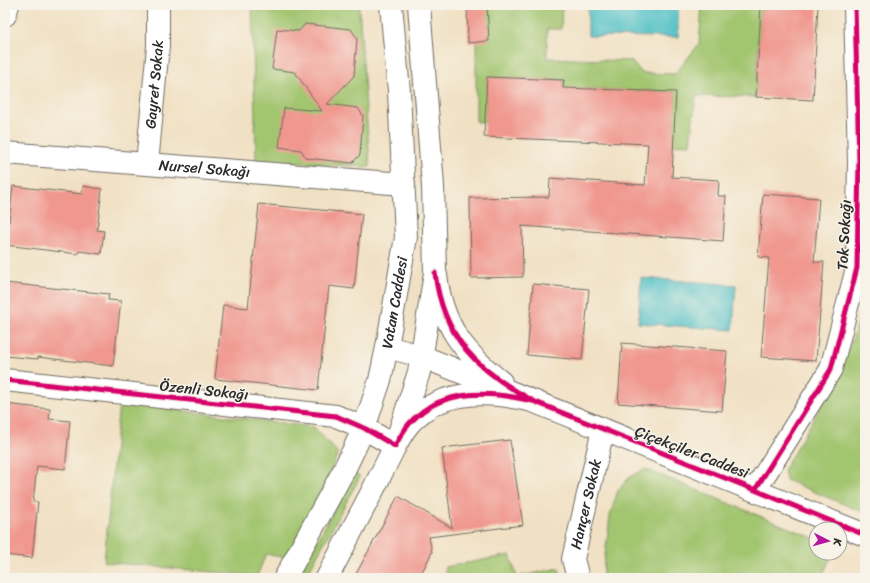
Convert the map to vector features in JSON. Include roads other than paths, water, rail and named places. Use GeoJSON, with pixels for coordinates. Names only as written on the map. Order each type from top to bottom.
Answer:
{"type":"FeatureCollection","features":[{"type":"Feature","properties":{"kind":"street"},"geometry":{"type":"LineString","coordinates":[[5,15],[8,5]]}},
{"type":"Feature","properties":{"kind":"street","name":"Gayret Sokak"},"geometry":{"type":"LineString","coordinates":[[147,164],[158,46],[158,5]]}},
{"type":"Feature","properties":{"kind":"street","name":"Vatan Caddesi"},"geometry":{"type":"LineString","coordinates":[[285,578],[344,470],[364,428],[380,380],[387,347],[406,237],[399,91],[391,5]]}},
{"type":"Feature","properties":{"kind":"street"},"geometry":{"type":"LineString","coordinates":[[419,5],[433,186],[435,273],[438,292],[445,316],[462,345],[480,365],[502,383],[532,401]]}},
{"type":"Feature","properties":{"kind":"street","name":"Tok Sokağı"},"geometry":{"type":"LineString","coordinates":[[755,490],[831,370],[857,268],[859,162],[855,5]]}},
{"type":"Feature","properties":{"kind":"street","name":"Nursel Sokağı"},"geometry":{"type":"LineString","coordinates":[[5,153],[404,184]]}},
{"type":"Feature","properties":{"kind":"street"},"geometry":{"type":"LineString","coordinates":[[395,446],[419,372],[435,273]]}},
{"type":"Feature","properties":{"kind":"street","name":"Çiçekçiler Caddesi"},"geometry":{"type":"LineString","coordinates":[[387,347],[421,356],[865,535]]}},
{"type":"Feature","properties":{"kind":"street","name":"Özenli Sokağı"},"geometry":{"type":"LineString","coordinates":[[5,380],[336,416],[364,428],[395,446]]}},
{"type":"Feature","properties":{"kind":"street"},"geometry":{"type":"LineString","coordinates":[[327,578],[395,446],[416,416],[426,409],[448,399],[461,396],[490,394],[532,401]]}},
{"type":"Feature","properties":{"kind":"street","name":"Hançer Sokak"},"geometry":{"type":"LineString","coordinates":[[578,578],[574,559],[603,430]]}},
{"type":"Feature","properties":{"kind":"water"},"geometry":{"type":"Polygon","coordinates":[[[588,5],[678,5],[678,37],[588,36],[588,5]]]}},
{"type":"Feature","properties":{"kind":"water"},"geometry":{"type":"Polygon","coordinates":[[[641,278],[736,285],[733,330],[638,323],[641,278]]]}}]}
